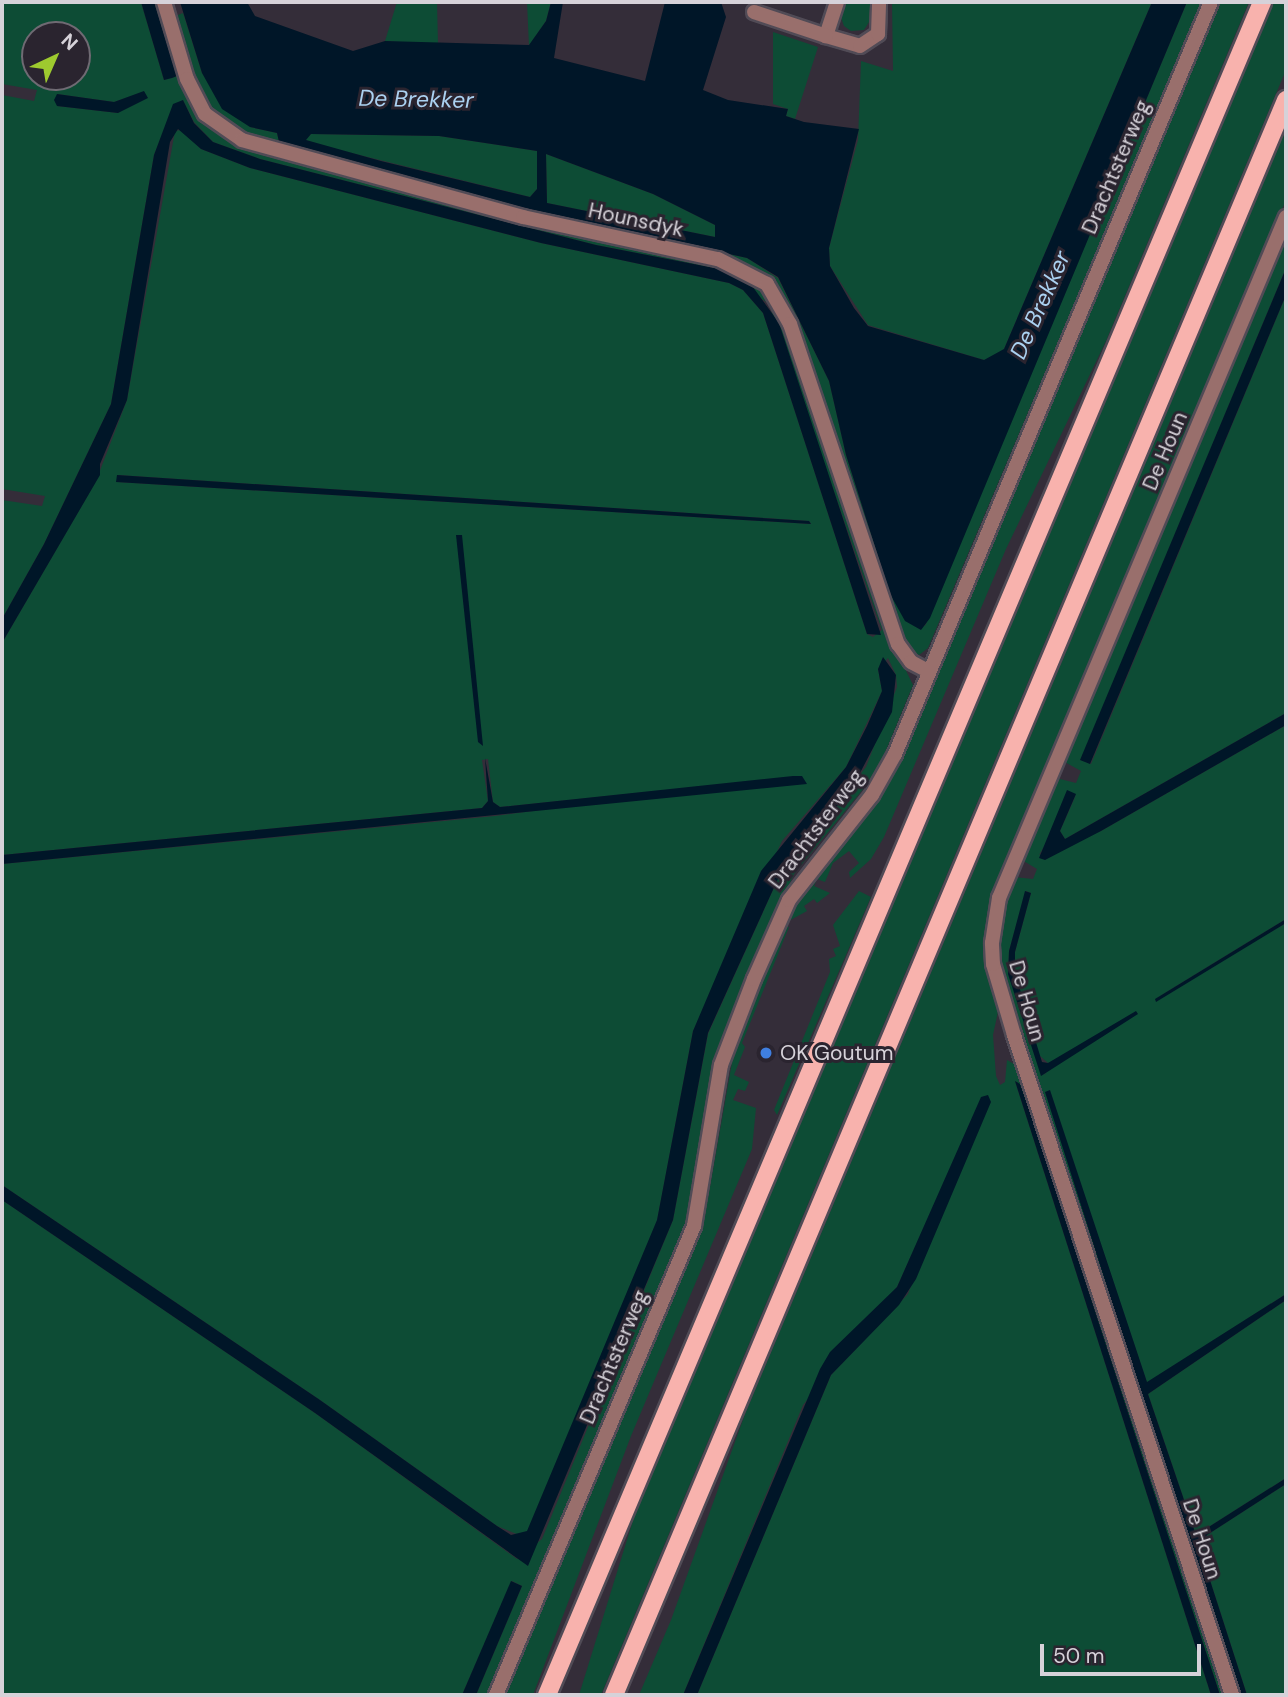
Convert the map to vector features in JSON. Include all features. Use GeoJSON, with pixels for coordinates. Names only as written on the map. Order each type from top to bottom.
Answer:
{"type":"FeatureCollection","features":[{"type":"Feature","properties":{"kind":"main road"},"geometry":{"type":"LineString","coordinates":[[547,1695],[1262,2]]}},
{"type":"Feature","properties":{"kind":"main road"},"geometry":{"type":"LineString","coordinates":[[614,1695],[1286,100]]}},
{"type":"Feature","properties":{"kind":"street","name":"Hounsdyk"},"geometry":{"type":"LineString","coordinates":[[164,2],[187,79],[205,114],[242,141],[523,217],[718,259],[767,284],[790,324],[898,644],[911,662],[928,671]]}},
{"type":"Feature","properties":{"kind":"street"},"geometry":{"type":"LineString","coordinates":[[827,36],[837,2]]}},
{"type":"Feature","properties":{"kind":"street"},"geometry":{"type":"LineString","coordinates":[[754,12],[827,36],[867,45],[878,34],[879,2]]}},
{"type":"Feature","properties":{"kind":"street","name":"Drachtsterweg"},"geometry":{"type":"LineString","coordinates":[[496,1695],[694,1226],[721,1065],[754,979],[805,873],[884,776],[1211,2]]}},
{"type":"Feature","properties":{"kind":"street","name":"De Houn"},"geometry":{"type":"LineString","coordinates":[[1231,1695],[1014,1035],[993,964],[992,943],[999,898],[1286,217]]}},
{"type":"Feature","properties":{"kind":"green space"},"geometry":{"type":"Polygon","coordinates":[[[2,2],[141,2],[164,80],[177,76],[154,2],[159,2],[199,115],[232,141],[714,262],[755,280],[776,302],[894,646],[913,685],[877,772],[794,874],[747,976],[717,1051],[686,1224],[487,1695],[476,1695],[522,1586],[512,1581],[462,1695],[2,1695],[2,1200],[315,1413],[517,1559],[542,1539],[673,1220],[708,1034],[782,870],[866,767],[897,687],[896,675],[888,658],[878,669],[882,691],[846,767],[782,841],[693,1031],[657,1221],[528,1531],[519,1535],[497,1526],[320,1400],[2,1185],[2,864],[495,816],[802,776],[500,807],[493,802],[488,759],[482,760],[488,801],[482,808],[2,855],[2,643],[96,481],[127,400],[175,131],[181,130],[201,149],[250,168],[541,243],[729,283],[743,290],[763,313],[867,634],[873,637],[882,630],[769,304],[719,269],[596,245],[260,159],[213,142],[194,122],[183,100],[167,123],[154,155],[111,404],[44,544],[2,619],[2,500],[42,506],[45,496],[2,489],[2,95],[34,101],[37,91],[91,91],[91,21],[21,21],[21,87],[2,84],[2,2]],[[144,92],[114,102],[57,94],[57,106],[118,113],[144,92]],[[118,475],[117,482],[811,524],[809,521],[118,475]]]}},
{"type":"Feature","properties":{"kind":"green space"},"geometry":{"type":"Polygon","coordinates":[[[397,2],[437,2],[438,45],[385,41],[397,2]]]}},
{"type":"Feature","properties":{"kind":"green space"},"geometry":{"type":"Polygon","coordinates":[[[527,2],[551,2],[546,21],[529,46],[527,2]]]}},
{"type":"Feature","properties":{"kind":"green space"},"geometry":{"type":"Polygon","coordinates":[[[844,2],[871,2],[871,19],[864,30],[851,31],[844,26],[840,15],[844,2]]]}},
{"type":"Feature","properties":{"kind":"green space"},"geometry":{"type":"Polygon","coordinates":[[[892,2],[1152,2],[1004,349],[995,357],[984,360],[868,325],[830,266],[829,248],[858,140],[861,61],[893,71],[892,2]]]}},
{"type":"Feature","properties":{"kind":"green space"},"geometry":{"type":"Polygon","coordinates":[[[1187,2],[1202,2],[928,648],[919,655],[906,647],[793,323],[755,270],[269,145],[227,128],[200,99],[173,17],[183,13],[202,73],[250,127],[277,133],[279,142],[513,206],[747,258],[778,278],[829,381],[846,455],[890,594],[925,626],[1187,2]]]}},
{"type":"Feature","properties":{"kind":"green space"},"geometry":{"type":"Polygon","coordinates":[[[1221,2],[1249,2],[1106,341],[1006,549],[884,837],[871,859],[850,878],[849,872],[859,863],[849,851],[833,863],[825,882],[817,879],[814,886],[830,893],[817,903],[814,899],[804,906],[807,911],[787,922],[818,870],[879,798],[898,765],[1221,2]]]}},
{"type":"Feature","properties":{"kind":"green space"},"geometry":{"type":"Polygon","coordinates":[[[1274,2],[1286,2],[1286,70],[601,1695],[579,1695],[635,1514],[1274,2]]]}},
{"type":"Feature","properties":{"kind":"green space"},"geometry":{"type":"Polygon","coordinates":[[[773,32],[818,47],[795,119],[786,116],[788,109],[773,104],[773,32]]]}},
{"type":"Feature","properties":{"kind":"green space"},"geometry":{"type":"Polygon","coordinates":[[[1286,129],[1286,200],[993,896],[986,943],[999,1007],[993,1035],[996,1076],[1000,1085],[1005,1082],[1007,1060],[1021,1068],[1227,1695],[1220,1695],[1030,1112],[1015,1081],[1211,1695],[697,1695],[831,1375],[908,1294],[984,1095],[897,1287],[803,1405],[683,1695],[639,1695],[671,1620],[745,1414],[1286,129]]]}},
{"type":"Feature","properties":{"kind":"green space"},"geometry":{"type":"Polygon","coordinates":[[[311,134],[439,136],[537,151],[537,189],[530,197],[305,140],[311,134]]]}},
{"type":"Feature","properties":{"kind":"green space"},"geometry":{"type":"Polygon","coordinates":[[[546,154],[653,194],[715,225],[715,237],[547,203],[546,154]]]}},
{"type":"Feature","properties":{"kind":"green space"},"geometry":{"type":"Polygon","coordinates":[[[1286,234],[1286,268],[1081,760],[1091,764],[1286,295],[1286,713],[1065,839],[1060,831],[1076,795],[1039,855],[1101,831],[1286,725],[1286,919],[1155,999],[1286,923],[1286,1294],[1147,1383],[1049,1090],[1134,1375],[1241,1695],[1236,1695],[1002,981],[998,943],[1005,900],[1014,877],[1033,879],[1037,869],[1022,860],[1056,778],[1076,783],[1081,771],[1063,761],[1286,234]],[[1026,891],[1009,951],[1008,974],[1045,1075],[1048,1063],[1039,1055],[1015,973],[1015,952],[1031,893],[1026,891]]]}},
{"type":"Feature","properties":{"kind":"green space"},"geometry":{"type":"Polygon","coordinates":[[[859,891],[871,897],[777,1115],[774,1110],[830,972],[829,959],[836,956],[833,949],[840,946],[833,925],[859,891]]]}},
{"type":"Feature","properties":{"kind":"green space"},"geometry":{"type":"Polygon","coordinates":[[[786,926],[789,927],[742,1043],[745,1047],[734,1075],[749,1082],[745,1091],[738,1089],[733,1100],[756,1108],[752,1149],[631,1436],[533,1695],[506,1695],[696,1243],[705,1215],[734,1051],[786,926]]]}},
{"type":"Feature","properties":{"kind":"green space"},"geometry":{"type":"Polygon","coordinates":[[[1286,1300],[1286,1478],[1196,1535],[1148,1394],[1286,1300]]]}},
{"type":"Feature","properties":{"kind":"green space"},"geometry":{"type":"Polygon","coordinates":[[[1286,1484],[1286,1695],[1247,1695],[1199,1546],[1207,1535],[1286,1484]]]}},
{"type":"Feature","properties":{"kind":"water"},"geometry":{"type":"Polygon","coordinates":[[[141,2],[154,2],[177,76],[164,80],[141,2]]]}},
{"type":"Feature","properties":{"kind":"water","name":"De Brekker"},"geometry":{"type":"Polygon","coordinates":[[[180,2],[247,2],[255,16],[353,51],[385,41],[529,45],[546,21],[551,2],[563,2],[554,58],[645,81],[665,2],[721,2],[726,17],[703,90],[728,100],[788,109],[786,116],[804,122],[859,129],[829,248],[830,266],[854,308],[868,326],[984,360],[1004,349],[1152,2],[1187,2],[930,618],[921,630],[905,621],[890,594],[846,455],[829,381],[778,277],[747,258],[513,206],[279,142],[277,133],[250,127],[222,109],[202,73],[180,2]],[[311,134],[306,140],[381,161],[530,197],[537,189],[537,151],[439,136],[311,134]],[[546,154],[547,203],[715,237],[715,225],[653,194],[546,154]]]}},
{"type":"Feature","properties":{"kind":"water"},"geometry":{"type":"Polygon","coordinates":[[[144,91],[148,98],[118,113],[57,106],[54,100],[57,94],[114,102],[144,91]]]}},
{"type":"Feature","properties":{"kind":"water"},"geometry":{"type":"Polygon","coordinates":[[[183,100],[194,123],[213,142],[260,159],[596,245],[719,269],[750,283],[779,323],[881,635],[867,634],[763,313],[743,290],[729,283],[541,243],[250,168],[201,149],[178,129],[170,142],[127,400],[100,464],[100,475],[2,643],[2,619],[44,544],[111,404],[154,155],[173,104],[183,100]]]}},
{"type":"Feature","properties":{"kind":"water"},"geometry":{"type":"Polygon","coordinates":[[[1286,268],[1286,295],[1090,764],[1080,760],[1286,268]]]}},
{"type":"Feature","properties":{"kind":"water"},"geometry":{"type":"Polygon","coordinates":[[[117,475],[809,521],[811,524],[116,482],[117,475]]]}},
{"type":"Feature","properties":{"kind":"water"},"geometry":{"type":"Polygon","coordinates":[[[456,535],[462,535],[483,746],[478,742],[456,535]]]}},
{"type":"Feature","properties":{"kind":"water"},"geometry":{"type":"Polygon","coordinates":[[[883,657],[896,675],[892,712],[851,790],[782,870],[708,1033],[673,1220],[528,1566],[315,1413],[2,1200],[2,1185],[320,1400],[497,1526],[511,1535],[527,1531],[657,1220],[693,1031],[761,871],[846,767],[867,726],[882,691],[878,669],[883,657]]]}},
{"type":"Feature","properties":{"kind":"water"},"geometry":{"type":"Polygon","coordinates":[[[1286,713],[1286,725],[1101,831],[1045,860],[1039,858],[1067,790],[1076,794],[1060,831],[1065,839],[1286,713]]]}},
{"type":"Feature","properties":{"kind":"water"},"geometry":{"type":"Polygon","coordinates":[[[485,758],[493,802],[500,807],[793,776],[802,776],[807,784],[2,864],[2,855],[482,808],[488,801],[485,758]]]}},
{"type":"Feature","properties":{"kind":"water"},"geometry":{"type":"Polygon","coordinates":[[[1025,891],[1031,893],[1015,952],[1015,973],[1042,1062],[1048,1063],[1136,1011],[1138,1014],[1041,1076],[1008,974],[1009,951],[1025,891]]]}},
{"type":"Feature","properties":{"kind":"water"},"geometry":{"type":"Polygon","coordinates":[[[1286,919],[1286,923],[1156,1002],[1155,999],[1286,919]]]}},
{"type":"Feature","properties":{"kind":"water"},"geometry":{"type":"Polygon","coordinates":[[[1015,1081],[1020,1084],[1030,1112],[1220,1695],[1211,1695],[1015,1081]]]}},
{"type":"Feature","properties":{"kind":"water"},"geometry":{"type":"Polygon","coordinates":[[[1050,1090],[1147,1382],[1286,1294],[1286,1300],[1148,1394],[1196,1535],[1286,1478],[1286,1484],[1207,1535],[1199,1546],[1247,1695],[1241,1695],[1135,1375],[1045,1092],[1050,1090]]]}},
{"type":"Feature","properties":{"kind":"water"},"geometry":{"type":"Polygon","coordinates":[[[988,1095],[991,1102],[916,1279],[899,1305],[831,1375],[697,1695],[683,1695],[820,1369],[830,1352],[897,1287],[981,1097],[988,1095]]]}},
{"type":"Feature","properties":{"kind":"water"},"geometry":{"type":"Polygon","coordinates":[[[511,1581],[522,1586],[476,1695],[462,1695],[511,1581]]]}},
{"type":"Feature","properties":{"kind":"place","name":"OK Goutum"},"geometry":{"type":"Point","coordinates":[766,1053]}}]}
